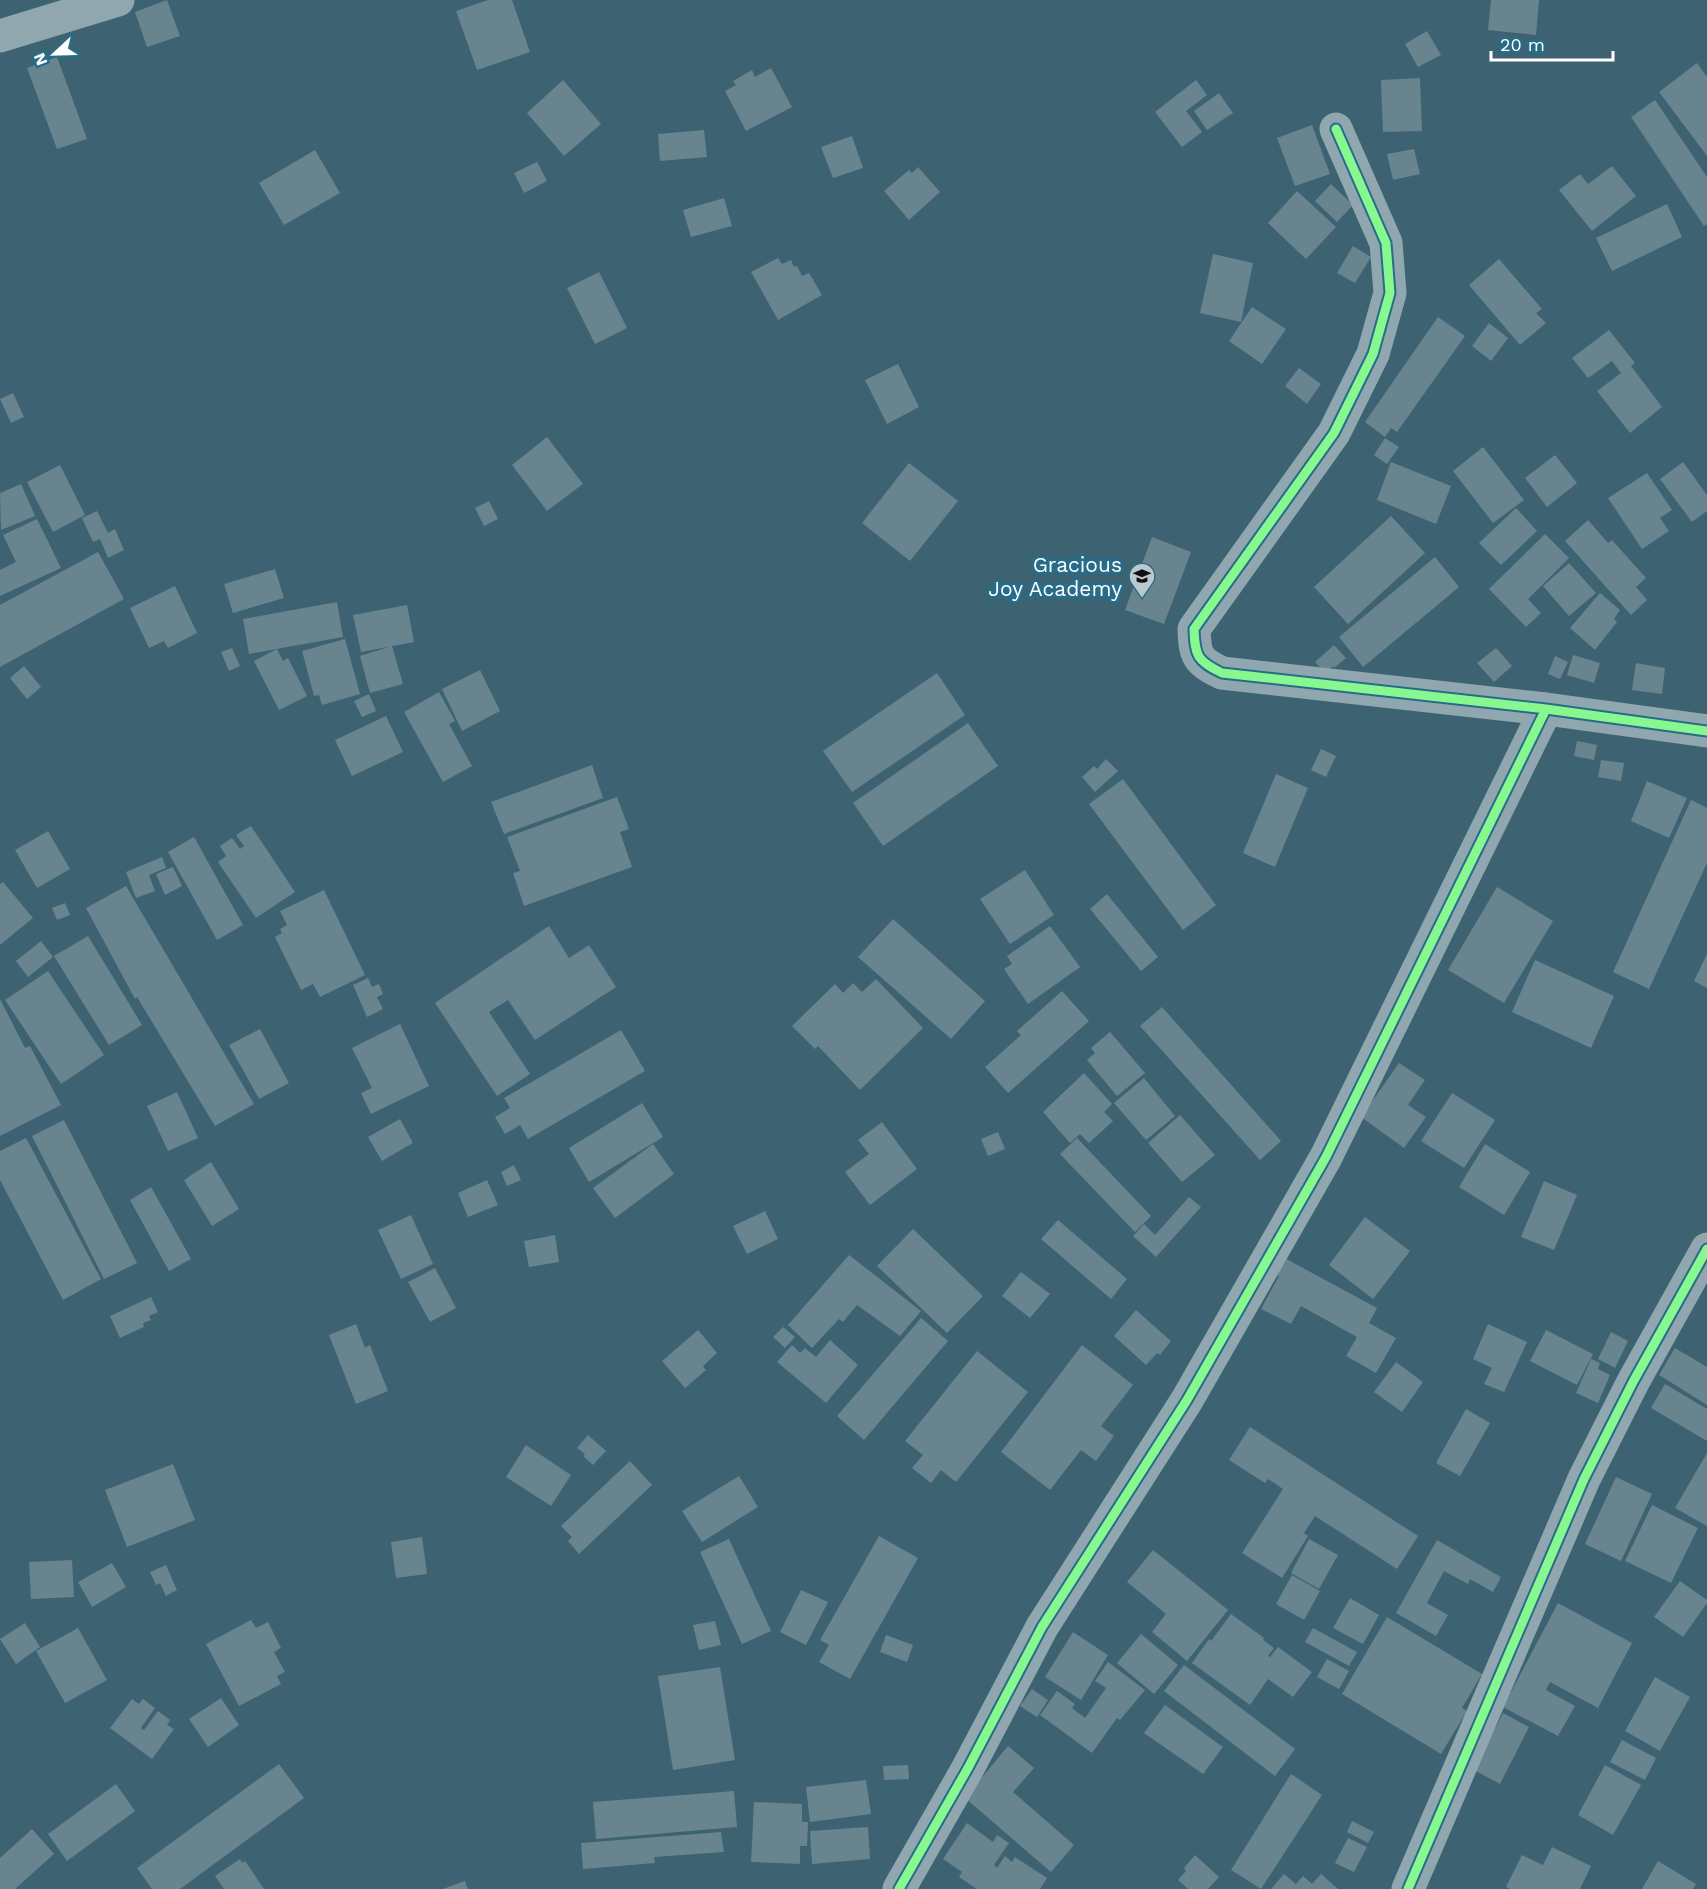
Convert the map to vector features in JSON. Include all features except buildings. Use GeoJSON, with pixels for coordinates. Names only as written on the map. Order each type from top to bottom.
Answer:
{"type":"FeatureCollection","features":[{"type":"Feature","properties":{"kind":"street"},"geometry":{"type":"LineString","coordinates":[[0,36],[118,0]]}},
{"type":"Feature","properties":{"kind":"street"},"geometry":{"type":"LineString","coordinates":[[1336,129],[1386,243],[1390,293],[1372,354],[1334,433],[1194,629],[1195,651],[1204,665],[1222,673],[1546,709],[1707,731]]}},
{"type":"Feature","properties":{"kind":"street"},"geometry":{"type":"LineString","coordinates":[[899,1889],[968,1768],[1042,1628],[1187,1401],[1326,1157],[1546,709]]}},
{"type":"Feature","properties":{"kind":"street"},"geometry":{"type":"LineString","coordinates":[[1408,1889],[1584,1479],[1633,1382],[1707,1249]]}},
{"type":"Feature","properties":{"kind":"cycle path"},"geometry":{"type":"LineString","coordinates":[[1336,129],[1386,243],[1390,293],[1373,354],[1334,433],[1194,629],[1197,652],[1202,661],[1222,673],[1546,709]]}},
{"type":"Feature","properties":{"kind":"cycle path"},"geometry":{"type":"LineString","coordinates":[[899,1889],[968,1768],[1042,1627],[1187,1400],[1326,1157],[1546,709],[1707,731]]}},
{"type":"Feature","properties":{"kind":"cycle path"},"geometry":{"type":"LineString","coordinates":[[1408,1889],[1584,1479],[1633,1382],[1707,1249]]}},
{"type":"Feature","properties":{"kind":"place","name":"Gracious Joy Academy"},"geometry":{"type":"Point","coordinates":[1142,599]}}]}
